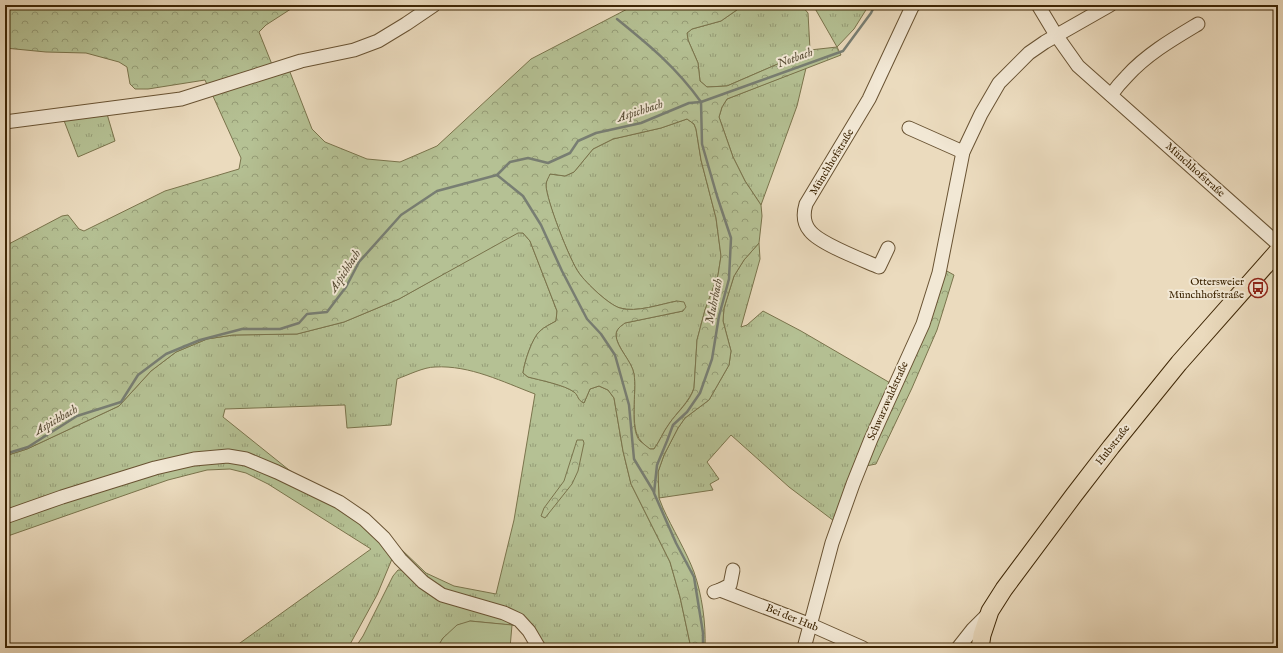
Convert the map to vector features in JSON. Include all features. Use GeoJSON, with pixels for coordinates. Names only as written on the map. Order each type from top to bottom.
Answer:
{"type":"FeatureCollection","features":[{"type":"Feature","properties":{"kind":"main road","name":"Hubstraße"},"geometry":{"type":"LineString","coordinates":[[990,611],[1004,589],[1110,447],[1179,363],[1278,251]]}},
{"type":"Feature","properties":{"kind":"main road"},"geometry":{"type":"LineString","coordinates":[[980,648],[982,635],[990,611]]}},
{"type":"Feature","properties":{"kind":"street"},"geometry":{"type":"LineString","coordinates":[[5,122],[181,100],[301,61],[354,50],[378,41],[434,5]]}},
{"type":"Feature","properties":{"kind":"street","name":"Münchhofstraße"},"geometry":{"type":"LineString","coordinates":[[888,248],[879,267],[846,253],[818,238],[810,231],[804,221],[804,213],[806,204],[869,99],[914,5]]}},
{"type":"Feature","properties":{"kind":"street","name":"Münchhofstraße"},"geometry":{"type":"LineString","coordinates":[[1038,5],[1056,36],[1078,66],[1278,244]]}},
{"type":"Feature","properties":{"kind":"street","name":"Schwarzwaldstraße"},"geometry":{"type":"LineString","coordinates":[[804,648],[832,543],[853,484],[871,439],[923,324],[938,273],[963,152],[981,114],[999,83],[1029,53],[1110,5]]}},
{"type":"Feature","properties":{"kind":"street"},"geometry":{"type":"LineString","coordinates":[[1111,95],[1127,75],[1143,61],[1172,40],[1198,24]]}},
{"type":"Feature","properties":{"kind":"street"},"geometry":{"type":"LineString","coordinates":[[909,128],[963,152]]}},
{"type":"Feature","properties":{"kind":"street"},"geometry":{"type":"LineString","coordinates":[[5,517],[62,497],[155,468],[194,459],[228,456],[246,460],[278,472],[346,506],[364,519],[384,538],[400,559],[423,582],[442,595],[504,613],[519,620],[529,631],[539,648]]}},
{"type":"Feature","properties":{"kind":"street","name":"Bei der Hub"},"geometry":{"type":"LineString","coordinates":[[733,570],[730,585],[717,591],[811,625],[863,648]]}},
{"type":"Feature","properties":{"kind":"street","name":"Hubstraße"},"geometry":{"type":"LineString","coordinates":[[958,648],[990,611]]}},
{"type":"Feature","properties":{"kind":"green space"},"geometry":{"type":"Polygon","coordinates":[[[297,5],[266,25],[259,32],[273,67],[209,89],[205,80],[148,89],[135,89],[130,84],[127,67],[119,62],[86,53],[46,52],[5,48],[5,6],[297,5]]]}},
{"type":"Feature","properties":{"kind":"green space"},"geometry":{"type":"Polygon","coordinates":[[[635,5],[744,5],[721,21],[692,29],[687,33],[688,40],[698,63],[700,81],[707,87],[727,86],[810,50],[837,47],[841,55],[727,99],[722,107],[719,117],[733,157],[745,181],[761,205],[762,216],[759,243],[744,260],[734,276],[724,308],[723,321],[731,351],[729,365],[709,400],[685,418],[678,428],[664,455],[658,472],[659,498],[691,564],[697,581],[704,619],[705,648],[691,648],[680,597],[670,562],[631,484],[623,451],[614,398],[608,390],[599,386],[590,389],[584,403],[580,401],[576,393],[570,389],[528,377],[523,373],[534,339],[537,334],[556,321],[557,311],[530,241],[523,233],[518,233],[399,299],[344,322],[297,334],[233,335],[207,339],[176,352],[151,371],[119,406],[27,449],[5,456],[5,246],[62,216],[68,215],[79,229],[84,231],[165,191],[239,169],[241,158],[212,94],[288,67],[312,129],[325,142],[367,159],[400,162],[437,146],[531,59],[635,5]],[[687,119],[661,128],[613,139],[593,149],[574,172],[565,176],[550,174],[546,184],[554,216],[570,256],[579,273],[598,293],[615,306],[626,309],[648,308],[677,301],[684,302],[686,307],[683,311],[625,323],[616,333],[617,340],[633,369],[635,381],[634,419],[637,435],[640,441],[650,449],[654,449],[667,427],[690,398],[694,388],[697,340],[705,310],[718,275],[721,256],[716,218],[701,160],[694,124],[687,119]]]}},
{"type":"Feature","properties":{"kind":"green space"},"geometry":{"type":"Polygon","coordinates":[[[744,5],[801,5],[808,13],[810,50],[727,86],[707,87],[700,81],[698,63],[688,40],[687,33],[692,29],[721,21],[744,5]]]}},
{"type":"Feature","properties":{"kind":"green space"},"geometry":{"type":"Polygon","coordinates":[[[813,5],[869,5],[854,29],[837,47],[813,5]]]}},
{"type":"Feature","properties":{"kind":"green space"},"geometry":{"type":"Polygon","coordinates":[[[806,68],[797,106],[761,205],[745,181],[733,157],[719,117],[722,107],[727,99],[806,68]]]}},
{"type":"Feature","properties":{"kind":"green space"},"geometry":{"type":"Polygon","coordinates":[[[107,114],[115,141],[78,157],[63,118],[107,114]]]}},
{"type":"Feature","properties":{"kind":"green space"},"geometry":{"type":"Polygon","coordinates":[[[687,119],[694,124],[696,129],[701,160],[716,218],[721,256],[718,275],[705,310],[697,340],[694,388],[689,398],[667,427],[654,449],[650,449],[637,435],[634,419],[635,381],[633,369],[619,344],[616,333],[625,323],[683,311],[677,301],[641,309],[620,308],[610,303],[592,288],[579,273],[570,256],[554,216],[547,193],[546,184],[550,174],[565,176],[574,172],[593,149],[613,139],[661,128],[687,119]]]}},
{"type":"Feature","properties":{"kind":"green space"},"geometry":{"type":"Polygon","coordinates":[[[518,232],[523,233],[530,241],[557,311],[556,321],[537,334],[534,339],[523,373],[528,377],[570,389],[576,393],[580,400],[584,403],[590,389],[599,386],[608,390],[614,398],[623,451],[631,484],[670,562],[680,597],[691,648],[545,648],[530,627],[455,597],[431,583],[378,527],[426,573],[454,586],[496,594],[514,520],[535,394],[486,375],[461,369],[431,367],[397,379],[391,425],[347,428],[345,405],[225,409],[223,417],[299,478],[221,453],[5,514],[5,456],[27,449],[119,406],[151,371],[176,352],[207,339],[233,335],[297,334],[344,322],[399,299],[518,232]]]}},
{"type":"Feature","properties":{"kind":"green space"},"geometry":{"type":"Polygon","coordinates":[[[759,243],[760,259],[741,327],[747,325],[763,311],[801,331],[892,384],[834,521],[789,487],[731,435],[707,462],[719,479],[710,484],[713,490],[659,498],[658,472],[664,455],[678,428],[685,418],[709,400],[729,365],[731,351],[723,321],[724,308],[734,276],[744,260],[759,243]]]}},
{"type":"Feature","properties":{"kind":"green space"},"geometry":{"type":"Polygon","coordinates":[[[945,270],[954,275],[937,330],[912,388],[876,464],[866,466],[945,270]]]}},
{"type":"Feature","properties":{"kind":"green space"},"geometry":{"type":"Polygon","coordinates":[[[577,440],[583,440],[584,443],[578,471],[572,484],[545,518],[541,516],[544,508],[564,481],[577,440]]]}},
{"type":"Feature","properties":{"kind":"green space"},"geometry":{"type":"Polygon","coordinates":[[[208,461],[247,463],[338,505],[374,534],[392,559],[377,595],[348,648],[233,648],[371,549],[268,484],[246,473],[230,469],[207,470],[168,480],[5,537],[5,519],[147,473],[208,461]]]}},
{"type":"Feature","properties":{"kind":"green space"},"geometry":{"type":"Polygon","coordinates":[[[398,570],[403,570],[467,606],[520,626],[470,621],[443,638],[437,648],[355,648],[363,636],[393,576],[398,570]]]}},
{"type":"Feature","properties":{"kind":"green space"},"geometry":{"type":"Polygon","coordinates":[[[470,621],[512,625],[510,648],[437,648],[443,638],[457,625],[470,621]]]}},
{"type":"Feature","properties":{"kind":"waterway","name":"Aspichbach"},"geometry":{"type":"LineString","coordinates":[[5,454],[28,447],[77,416],[121,402],[138,375],[166,354],[200,340],[242,329],[280,329],[299,323],[307,314],[327,312],[346,287],[359,262],[401,215],[437,191],[497,175],[510,162],[528,158],[548,163],[570,153],[578,141],[596,133],[641,123],[689,103],[701,102],[843,51],[871,13],[875,5]]}},
{"type":"Feature","properties":{"kind":"waterway"},"geometry":{"type":"LineString","coordinates":[[617,19],[651,47],[672,67],[692,89],[701,102]]}},
{"type":"Feature","properties":{"kind":"waterway","name":"Muhrbach"},"geometry":{"type":"LineString","coordinates":[[701,102],[702,144],[731,238],[729,279],[719,316],[712,359],[700,393],[687,412],[673,425],[657,465],[654,493],[676,543],[694,577],[703,633],[703,648]]}},
{"type":"Feature","properties":{"kind":"waterway","name":"Muhrbach"},"geometry":{"type":"LineString","coordinates":[[497,175],[523,196],[541,225],[562,271],[587,319],[601,334],[615,355],[629,405],[634,459],[654,492]]}},
{"type":"Feature","properties":{"kind":"place","name":"Ottersweier Münchhofstraße"},"geometry":{"type":"Point","coordinates":[1258,288]}},
{"type":"Feature","properties":{"kind":"water label","name":"Notbach"},"geometry":{"type":"Point","coordinates":[795,58]}}]}
